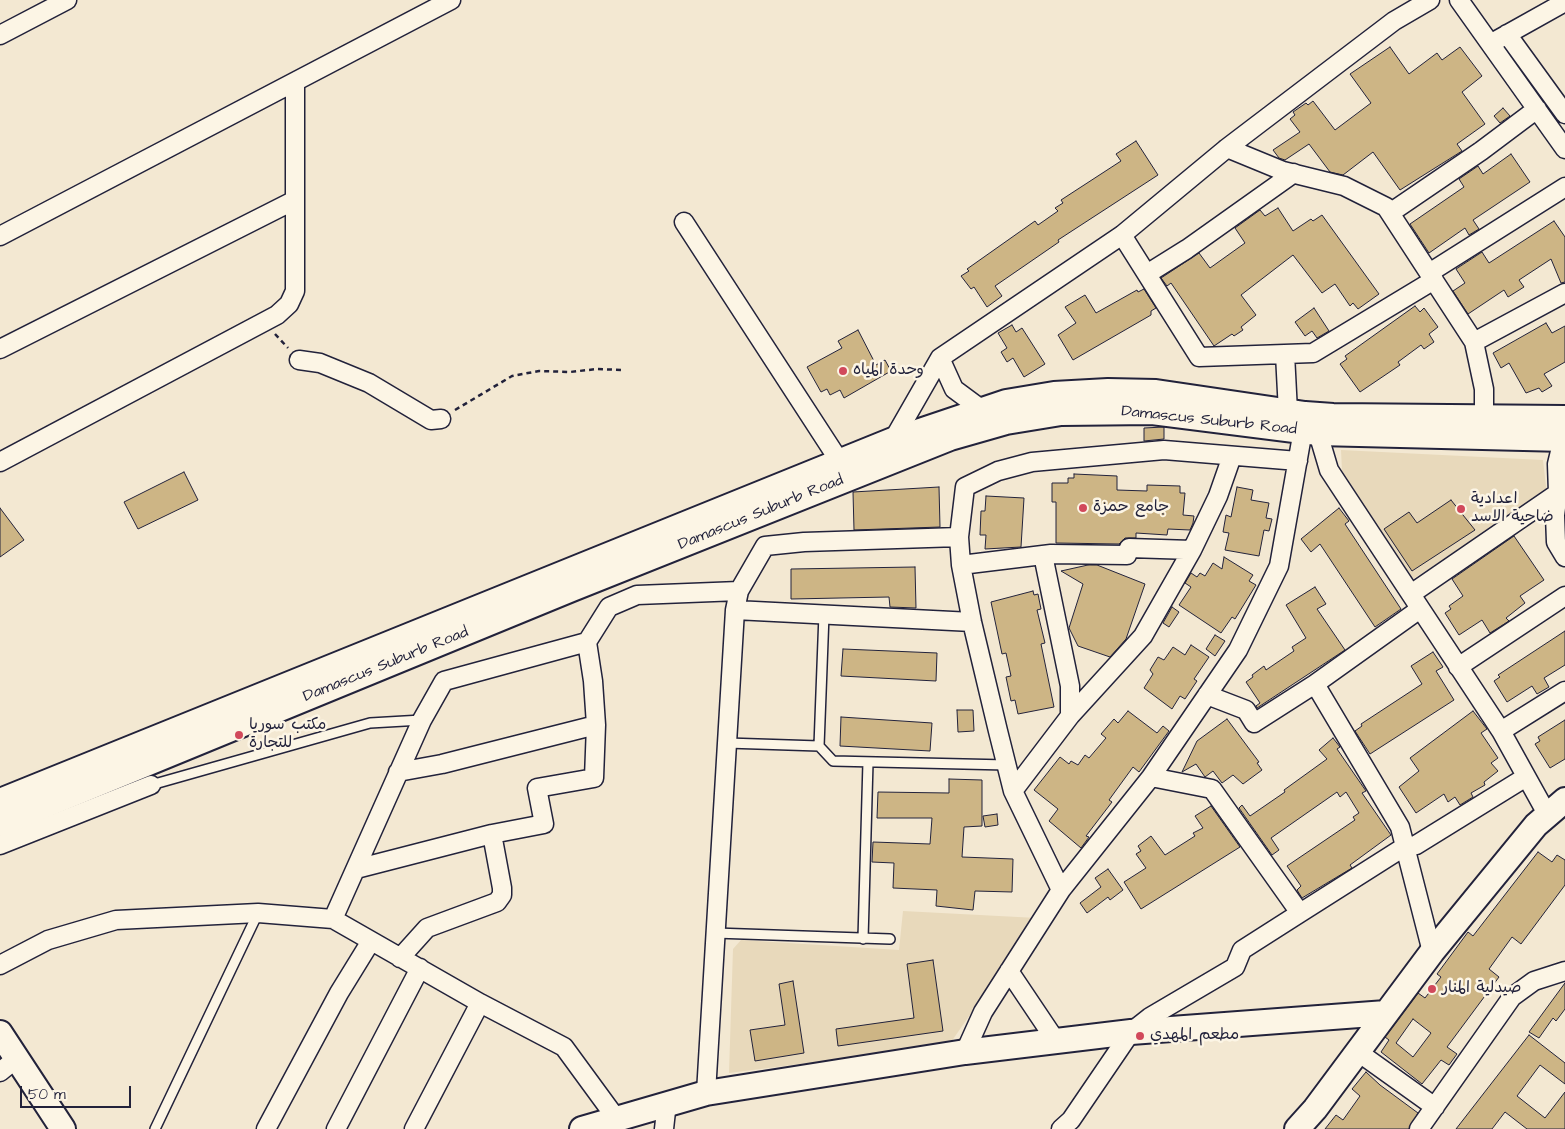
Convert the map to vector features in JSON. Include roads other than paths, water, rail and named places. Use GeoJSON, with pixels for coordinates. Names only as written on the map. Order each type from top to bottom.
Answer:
{"type":"FeatureCollection","features":[{"type":"Feature","properties":{"kind":"main road","name":"Damascus Suburb Road"},"geometry":{"type":"LineString","coordinates":[[0,801],[893,440],[1006,402],[1054,394],[1108,391],[1156,392],[1288,412],[1333,416],[1484,419],[1564,432]]}},
{"type":"Feature","properties":{"kind":"main road","name":"Damascus Suburb Road"},"geometry":{"type":"LineString","coordinates":[[0,824],[572,589],[950,438],[1006,422],[1061,413],[1110,411],[1152,412],[1311,432],[1564,432]]}},
{"type":"Feature","properties":{"kind":"main road"},"geometry":{"type":"LineString","coordinates":[[1297,1129],[1315,1109],[1432,952],[1547,814],[1565,800]]}},
{"type":"Feature","properties":{"kind":"main road"},"geometry":{"type":"LineString","coordinates":[[582,1129],[667,1102],[706,1093],[965,1052],[1131,1032],[1386,1013]]}},
{"type":"Feature","properties":{"kind":"main road"},"geometry":{"type":"LineString","coordinates":[[0,1033],[8,1065],[63,1129]]}},
{"type":"Feature","properties":{"kind":"street"},"geometry":{"type":"LineString","coordinates":[[0,35],[67,0]]}},
{"type":"Feature","properties":{"kind":"street"},"geometry":{"type":"LineString","coordinates":[[0,236],[451,0]]}},
{"type":"Feature","properties":{"kind":"street"},"geometry":{"type":"LineString","coordinates":[[893,440],[940,358],[1122,235],[1227,148],[1394,21],[1430,0]]}},
{"type":"Feature","properties":{"kind":"street"},"geometry":{"type":"LineString","coordinates":[[1459,0],[1565,149]]}},
{"type":"Feature","properties":{"kind":"street"},"geometry":{"type":"LineString","coordinates":[[1490,44],[1565,2]]}},
{"type":"Feature","properties":{"kind":"street"},"geometry":{"type":"LineString","coordinates":[[1507,34],[1565,114]]}},
{"type":"Feature","properties":{"kind":"street"},"geometry":{"type":"LineString","coordinates":[[0,462],[277,315],[289,304],[295,291],[294,82]]}},
{"type":"Feature","properties":{"kind":"street"},"geometry":{"type":"LineString","coordinates":[[1390,213],[1482,151],[1537,109]]}},
{"type":"Feature","properties":{"kind":"street"},"geometry":{"type":"LineString","coordinates":[[1227,148],[1294,173],[1344,186],[1386,207],[1474,342],[1484,389],[1484,419]]}},
{"type":"Feature","properties":{"kind":"street"},"geometry":{"type":"LineString","coordinates":[[1147,274],[1187,249],[1294,173]]}},
{"type":"Feature","properties":{"kind":"street"},"geometry":{"type":"LineString","coordinates":[[1122,235],[1199,357],[1313,352],[1565,187]]}},
{"type":"Feature","properties":{"kind":"street"},"geometry":{"type":"LineString","coordinates":[[0,349],[295,200]]}},
{"type":"Feature","properties":{"kind":"street"},"geometry":{"type":"LineString","coordinates":[[684,222],[840,462]]}},
{"type":"Feature","properties":{"kind":"street"},"geometry":{"type":"LineString","coordinates":[[1474,342],[1565,293]]}},
{"type":"Feature","properties":{"kind":"street"},"geometry":{"type":"LineString","coordinates":[[1286,354],[1288,412]]}},
{"type":"Feature","properties":{"kind":"street"},"geometry":{"type":"LineString","coordinates":[[940,358],[954,389],[981,409]]}},
{"type":"Feature","properties":{"kind":"street"},"geometry":{"type":"LineString","coordinates":[[299,360],[320,364],[369,383],[431,420],[441,419]]}},
{"type":"Feature","properties":{"kind":"street"},"geometry":{"type":"LineString","coordinates":[[965,1052],[983,1012],[1061,890],[1151,777],[1238,650],[1279,566],[1298,461],[1311,432]]}},
{"type":"Feature","properties":{"kind":"street"},"geometry":{"type":"LineString","coordinates":[[1311,432],[1329,470],[1501,731],[1547,814]]}},
{"type":"Feature","properties":{"kind":"street"},"geometry":{"type":"LineString","coordinates":[[1564,432],[1556,464],[1560,513],[1556,542],[1565,557]]}},
{"type":"Feature","properties":{"kind":"street"},"geometry":{"type":"LineString","coordinates":[[1061,890],[1014,791],[972,622],[961,564],[959,538],[965,487],[998,471],[1032,462],[1164,450],[1298,461]]}},
{"type":"Feature","properties":{"kind":"street"},"geometry":{"type":"LineString","coordinates":[[1014,791],[1070,716],[1143,636],[1192,550],[1218,496],[1232,456]]}},
{"type":"Feature","properties":{"kind":"street"},"geometry":{"type":"LineString","coordinates":[[1207,695],[1246,710],[1254,723],[1315,684],[1415,602],[1558,493]]}},
{"type":"Feature","properties":{"kind":"street"},"geometry":{"type":"LineString","coordinates":[[706,1093],[734,610],[739,591],[766,546],[804,542],[959,538]]}},
{"type":"Feature","properties":{"kind":"street"},"geometry":{"type":"LineString","coordinates":[[961,564],[1074,553],[1127,555],[1129,548],[1192,550]]}},
{"type":"Feature","properties":{"kind":"street"},"geometry":{"type":"LineString","coordinates":[[1043,555],[1070,686],[1070,716]]}},
{"type":"Feature","properties":{"kind":"street"},"geometry":{"type":"LineString","coordinates":[[356,869],[492,834],[544,824],[536,788],[594,778],[596,725],[593,681],[587,642],[609,607],[637,595],[739,591]]}},
{"type":"Feature","properties":{"kind":"street"},"geometry":{"type":"LineString","coordinates":[[1458,666],[1565,596]]}},
{"type":"Feature","properties":{"kind":"street"},"geometry":{"type":"LineString","coordinates":[[734,610],[972,622]]}},
{"type":"Feature","properties":{"kind":"street"},"geometry":{"type":"LineString","coordinates":[[334,920],[398,772],[422,720],[444,681],[587,642]]}},
{"type":"Feature","properties":{"kind":"street"},"geometry":{"type":"LineString","coordinates":[[1315,684],[1400,827],[1432,952]]}},
{"type":"Feature","properties":{"kind":"street"},"geometry":{"type":"LineString","coordinates":[[1501,731],[1565,691]]}},
{"type":"Feature","properties":{"kind":"street"},"geometry":{"type":"LineString","coordinates":[[398,772],[442,764],[596,725]]}},
{"type":"Feature","properties":{"kind":"street"},"geometry":{"type":"LineString","coordinates":[[1151,777],[1212,789],[1300,913]]}},
{"type":"Feature","properties":{"kind":"street"},"geometry":{"type":"LineString","coordinates":[[1061,1129],[1070,1120],[1131,1032],[1150,1017],[1235,967],[1242,950],[1404,846],[1416,845],[1526,777]]}},
{"type":"Feature","properties":{"kind":"street"},"geometry":{"type":"LineString","coordinates":[[0,846],[151,786]]}},
{"type":"Feature","properties":{"kind":"street"},"geometry":{"type":"LineString","coordinates":[[400,958],[427,928],[498,902],[502,895],[502,888],[492,834]]}},
{"type":"Feature","properties":{"kind":"street"},"geometry":{"type":"LineString","coordinates":[[0,965],[48,940],[116,920],[258,913],[334,920],[480,1003],[564,1046],[616,1118]]}},
{"type":"Feature","properties":{"kind":"street"},"geometry":{"type":"LineString","coordinates":[[266,1129],[339,992],[371,941]]}},
{"type":"Feature","properties":{"kind":"street"},"geometry":{"type":"LineString","coordinates":[[336,1129],[420,968]]}},
{"type":"Feature","properties":{"kind":"street"},"geometry":{"type":"LineString","coordinates":[[1009,971],[1056,1041]]}},
{"type":"Feature","properties":{"kind":"street"},"geometry":{"type":"LineString","coordinates":[[1419,1129],[1512,997],[1534,981],[1565,971]]}},
{"type":"Feature","properties":{"kind":"street"},"geometry":{"type":"LineString","coordinates":[[414,1129],[480,1003]]}},
{"type":"Feature","properties":{"kind":"street"},"geometry":{"type":"LineString","coordinates":[[1358,1052],[1435,1107]]}},
{"type":"Feature","properties":{"kind":"street"},"geometry":{"type":"LineString","coordinates":[[664,1129],[667,1102]]}},
{"type":"Feature","properties":{"kind":"lane"},"geometry":{"type":"LineString","coordinates":[[819,746],[824,614]]}},
{"type":"Feature","properties":{"kind":"lane"},"geometry":{"type":"LineString","coordinates":[[151,786],[370,723],[422,720]]}},
{"type":"Feature","properties":{"kind":"lane"},"geometry":{"type":"LineString","coordinates":[[727,743],[819,746],[833,761],[1007,765]]}},
{"type":"Feature","properties":{"kind":"lane"},"geometry":{"type":"LineString","coordinates":[[863,938],[868,762]]}},
{"type":"Feature","properties":{"kind":"lane"},"geometry":{"type":"LineString","coordinates":[[155,1129],[258,913]]}},
{"type":"Feature","properties":{"kind":"lane"},"geometry":{"type":"LineString","coordinates":[[715,933],[890,940]]}},
{"type":"Feature","properties":{"kind":"place","name":"وحدة المياه"},"geometry":{"type":"Point","coordinates":[843,371]}},
{"type":"Feature","properties":{"kind":"place","name":"جامع حمزة"},"geometry":{"type":"Point","coordinates":[1083,508]}},
{"type":"Feature","properties":{"kind":"place","name":"اعدادية ضاحية الاسد"},"geometry":{"type":"Point","coordinates":[1461,509]}},
{"type":"Feature","properties":{"kind":"place","name":"مكتب سوريا للتجارة"},"geometry":{"type":"Point","coordinates":[239,735]}},
{"type":"Feature","properties":{"kind":"place","name":"صيدلية المنار"},"geometry":{"type":"Point","coordinates":[1432,989]}},
{"type":"Feature","properties":{"kind":"place","name":"مطعم المهدي"},"geometry":{"type":"Point","coordinates":[1140,1036]}}]}
